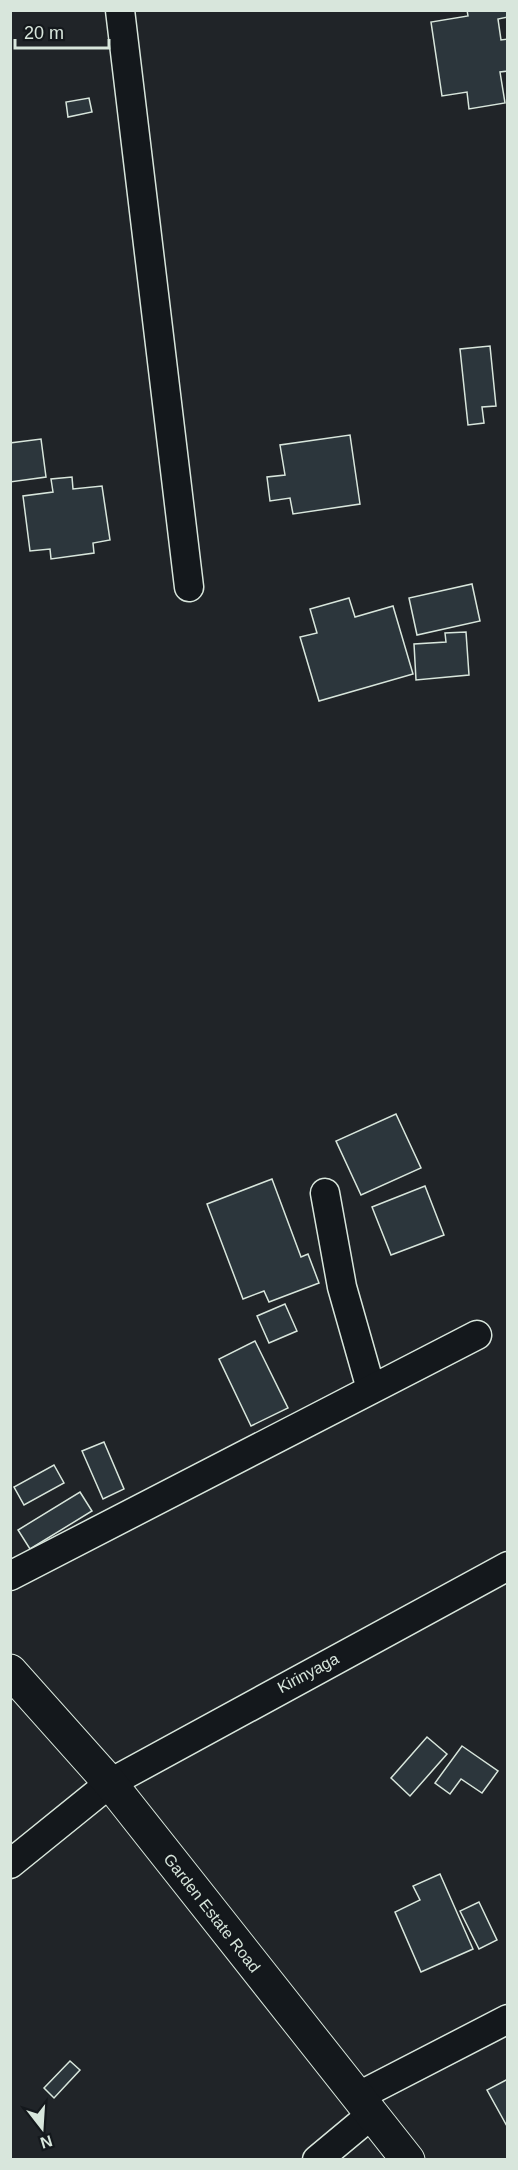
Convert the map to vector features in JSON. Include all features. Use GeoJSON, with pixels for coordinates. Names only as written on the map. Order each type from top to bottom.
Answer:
{"type":"FeatureCollection","features":[{"type":"Feature","properties":{"kind":"street"},"geometry":{"type":"LineString","coordinates":[[120,10],[189,587]]}},
{"type":"Feature","properties":{"kind":"street"},"geometry":{"type":"LineString","coordinates":[[325,1193],[342,1287],[371,1389]]}},
{"type":"Feature","properties":{"kind":"street"},"geometry":{"type":"LineString","coordinates":[[10,1576],[477,1335]]}},
{"type":"Feature","properties":{"kind":"street","name":"Kirinyaga"},"geometry":{"type":"LineString","coordinates":[[10,1864],[110,1783],[507,1566]]}},
{"type":"Feature","properties":{"kind":"street","name":"Garden Estate Road"},"geometry":{"type":"LineString","coordinates":[[10,1671],[110,1783],[408,2160]]}},
{"type":"Feature","properties":{"kind":"street"},"geometry":{"type":"LineString","coordinates":[[317,2160],[364,2106],[507,2019]]}},
{"type":"Feature","properties":{"kind":"shaded area"},"geometry":{"type":"Polygon","coordinates":[[[11,11],[507,11],[507,2159],[11,2159],[11,11]]]}},
{"type":"Feature","properties":{"kind":"building"},"geometry":{"type":"Polygon","coordinates":[[[467,10],[508,10],[508,17],[498,19],[501,40],[508,39],[508,71],[500,72],[505,103],[469,109],[467,92],[442,96],[431,22],[468,16],[467,10]]]}},
{"type":"Feature","properties":{"kind":"building"},"geometry":{"type":"Polygon","coordinates":[[[89,98],[92,112],[68,117],[66,102],[89,98]]]}},
{"type":"Feature","properties":{"kind":"building"},"geometry":{"type":"Polygon","coordinates":[[[490,346],[496,406],[482,407],[484,423],[468,425],[460,349],[490,346]]]}},
{"type":"Feature","properties":{"kind":"building"},"geometry":{"type":"Polygon","coordinates":[[[350,435],[360,504],[293,514],[290,498],[270,501],[267,477],[285,475],[280,445],[350,435]]]}},
{"type":"Feature","properties":{"kind":"building"},"geometry":{"type":"Polygon","coordinates":[[[41,439],[46,477],[10,482],[10,443],[41,439]]]}},
{"type":"Feature","properties":{"kind":"building"},"geometry":{"type":"Polygon","coordinates":[[[72,477],[73,489],[102,486],[110,540],[93,543],[94,553],[51,559],[50,549],[30,551],[23,496],[53,492],[51,479],[72,477]]]}},
{"type":"Feature","properties":{"kind":"building"},"geometry":{"type":"Polygon","coordinates":[[[472,584],[480,621],[417,635],[409,598],[472,584]]]}},
{"type":"Feature","properties":{"kind":"building"},"geometry":{"type":"Polygon","coordinates":[[[349,598],[355,617],[393,606],[413,674],[319,701],[300,637],[317,633],[310,609],[349,598]]]}},
{"type":"Feature","properties":{"kind":"building"},"geometry":{"type":"Polygon","coordinates":[[[466,632],[469,675],[416,680],[414,644],[446,642],[445,633],[466,632]]]}},
{"type":"Feature","properties":{"kind":"building"},"geometry":{"type":"Polygon","coordinates":[[[396,1114],[421,1168],[361,1195],[336,1141],[396,1114]]]}},
{"type":"Feature","properties":{"kind":"building"},"geometry":{"type":"Polygon","coordinates":[[[272,1179],[301,1257],[308,1254],[319,1283],[269,1302],[264,1291],[243,1299],[207,1204],[272,1179]]]}},
{"type":"Feature","properties":{"kind":"building"},"geometry":{"type":"Polygon","coordinates":[[[425,1186],[444,1235],[391,1255],[372,1207],[425,1186]]]}},
{"type":"Feature","properties":{"kind":"building"},"geometry":{"type":"Polygon","coordinates":[[[285,1304],[297,1331],[269,1343],[257,1316],[285,1304]]]}},
{"type":"Feature","properties":{"kind":"building"},"geometry":{"type":"Polygon","coordinates":[[[255,1341],[288,1408],[251,1426],[219,1359],[255,1341]]]}},
{"type":"Feature","properties":{"kind":"building"},"geometry":{"type":"Polygon","coordinates":[[[104,1442],[124,1489],[103,1499],[82,1451],[104,1442]]]}},
{"type":"Feature","properties":{"kind":"building"},"geometry":{"type":"Polygon","coordinates":[[[54,1465],[64,1483],[24,1505],[14,1487],[54,1465]]]}},
{"type":"Feature","properties":{"kind":"building"},"geometry":{"type":"Polygon","coordinates":[[[80,1492],[92,1511],[30,1549],[18,1530],[80,1492]]]}},
{"type":"Feature","properties":{"kind":"building"},"geometry":{"type":"Polygon","coordinates":[[[427,1737],[447,1754],[410,1796],[391,1778],[427,1737]]]}},
{"type":"Feature","properties":{"kind":"building"},"geometry":{"type":"Polygon","coordinates":[[[462,1746],[498,1771],[482,1793],[461,1779],[450,1794],[435,1783],[462,1746]]]}},
{"type":"Feature","properties":{"kind":"building"},"geometry":{"type":"Polygon","coordinates":[[[440,1874],[473,1949],[421,1972],[395,1912],[420,1900],[413,1886],[440,1874]]]}},
{"type":"Feature","properties":{"kind":"building"},"geometry":{"type":"Polygon","coordinates":[[[479,1902],[497,1940],[479,1949],[460,1911],[479,1902]]]}},
{"type":"Feature","properties":{"kind":"building"},"geometry":{"type":"Polygon","coordinates":[[[70,2061],[80,2070],[54,2098],[44,2088],[70,2061]]]}},
{"type":"Feature","properties":{"kind":"building"},"geometry":{"type":"Polygon","coordinates":[[[508,2079],[508,2128],[487,2090],[508,2079]]]}}]}
